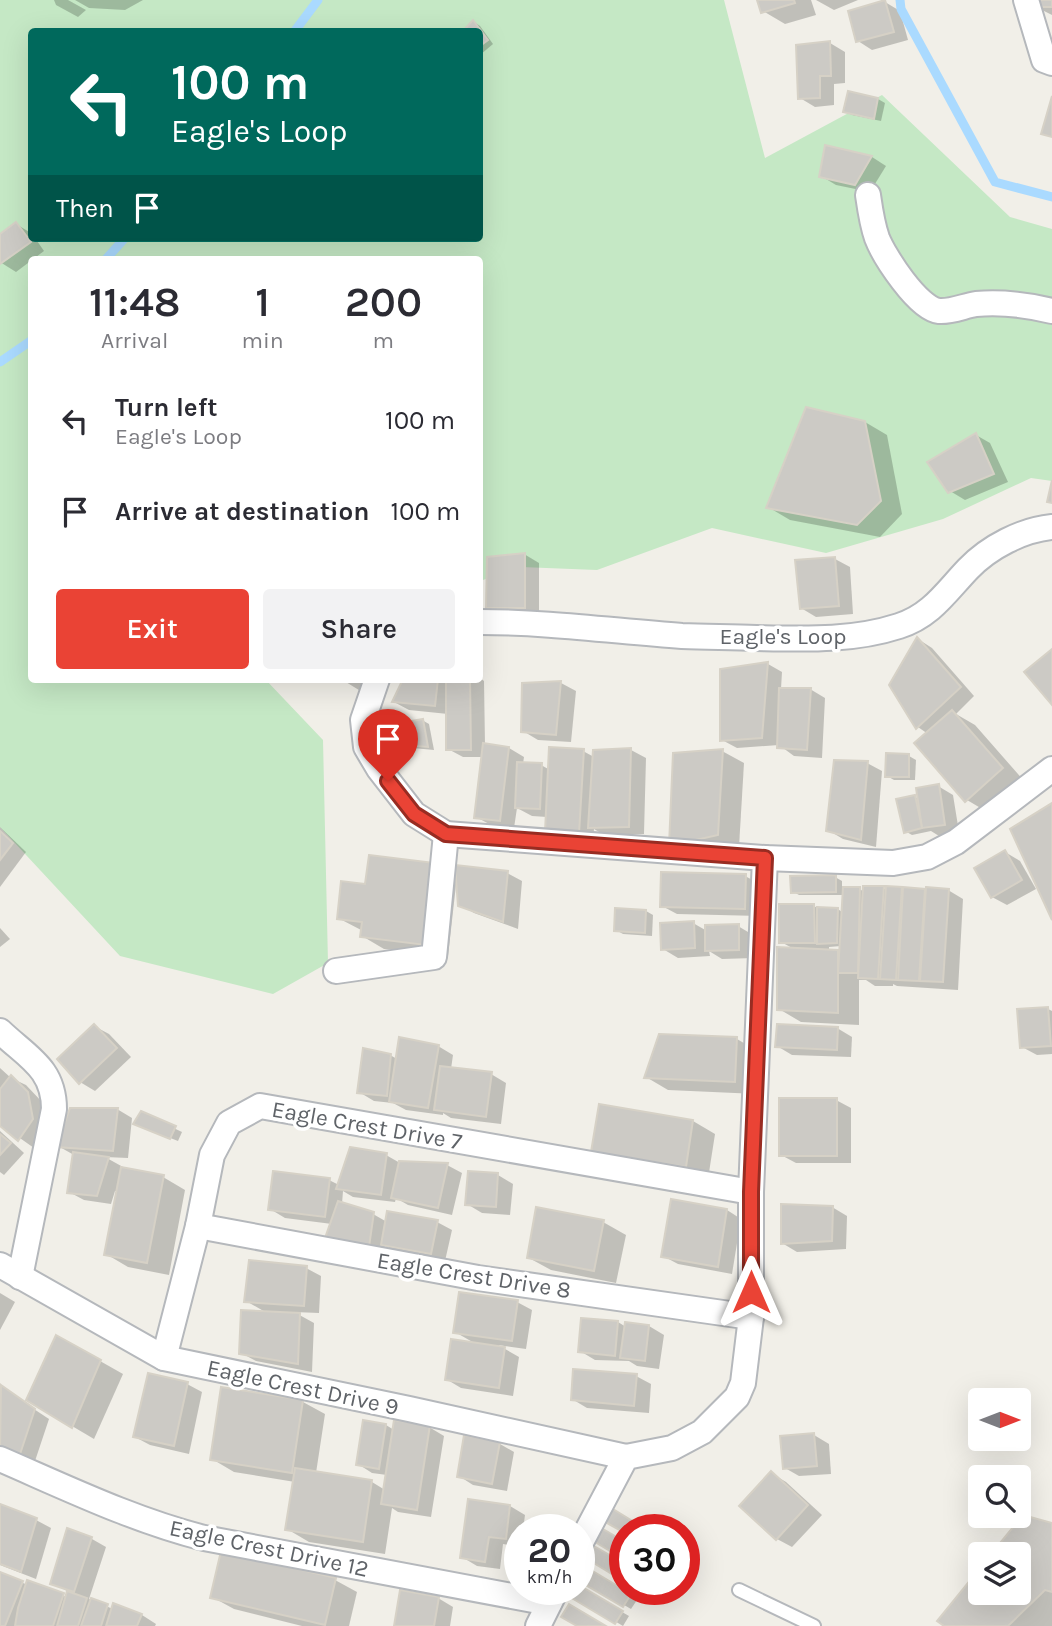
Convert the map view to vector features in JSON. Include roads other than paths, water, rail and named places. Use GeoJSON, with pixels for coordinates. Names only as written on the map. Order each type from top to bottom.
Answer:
{"type":"FeatureCollection","features":[{"type":"Feature","properties":{"kind":"street"},"geometry":{"type":"LineString","coordinates":[[1026,0],[1044,60],[1052,63]]}},
{"type":"Feature","properties":{"kind":"street"},"geometry":{"type":"LineString","coordinates":[[868,195],[877,239],[898,273],[922,303],[935,310],[986,303],[1031,306],[1052,311]]}},
{"type":"Feature","properties":{"kind":"street","name":"Eagle's Loop"},"geometry":{"type":"LineString","coordinates":[[483,622],[566,625],[683,636],[822,639],[851,637],[915,620],[939,603],[968,569],[987,554],[1034,529],[1052,527]]}},
{"type":"Feature","properties":{"kind":"street"},"geometry":{"type":"LineString","coordinates":[[376,683],[363,720],[366,747],[379,769],[414,814],[446,834],[765,858],[893,863],[926,857],[956,842],[1052,769]]}},
{"type":"Feature","properties":{"kind":"street"},"geometry":{"type":"LineString","coordinates":[[336,971],[434,957],[446,834]]}},
{"type":"Feature","properties":{"kind":"street"},"geometry":{"type":"LineString","coordinates":[[595,1516],[626,1457],[672,1448],[702,1432],[737,1397],[743,1383],[751,1317],[751,1192],[765,858]]}},
{"type":"Feature","properties":{"kind":"street"},"geometry":{"type":"LineString","coordinates":[[0,1031],[43,1069],[54,1094],[54,1110],[10,1271]]}},
{"type":"Feature","properties":{"kind":"street","name":"Eagle Crest Drive 7"},"geometry":{"type":"LineString","coordinates":[[164,1358],[198,1226],[212,1155],[229,1123],[260,1106],[751,1192]]}},
{"type":"Feature","properties":{"kind":"street","name":"Eagle Crest Drive 8"},"geometry":{"type":"LineString","coordinates":[[198,1226],[478,1278],[751,1317]]}},
{"type":"Feature","properties":{"kind":"street","name":"Eagle Crest Drive 9"},"geometry":{"type":"LineString","coordinates":[[10,1271],[164,1358],[626,1457]]}},
{"type":"Feature","properties":{"kind":"street","name":"Eagle Crest Drive 12"},"geometry":{"type":"LineString","coordinates":[[0,1459],[166,1528],[217,1540],[504,1588]]}},
{"type":"Feature","properties":{"kind":"street"},"geometry":{"type":"LineString","coordinates":[[538,1626],[548,1605]]}},
{"type":"Feature","properties":{"kind":"lane"},"geometry":{"type":"LineString","coordinates":[[739,1590],[814,1626]]}},
{"type":"Feature","properties":{"kind":"waterway"},"geometry":{"type":"LineString","coordinates":[[297,28],[318,0]]}},
{"type":"Feature","properties":{"kind":"waterway"},"geometry":{"type":"LineString","coordinates":[[900,0],[901,9],[995,182],[1052,197]]}},
{"type":"Feature","properties":{"kind":"waterway"},"geometry":{"type":"LineString","coordinates":[[109,256],[121,242]]}},
{"type":"Feature","properties":{"kind":"waterway"},"geometry":{"type":"LineString","coordinates":[[0,362],[28,343]]}}]}
